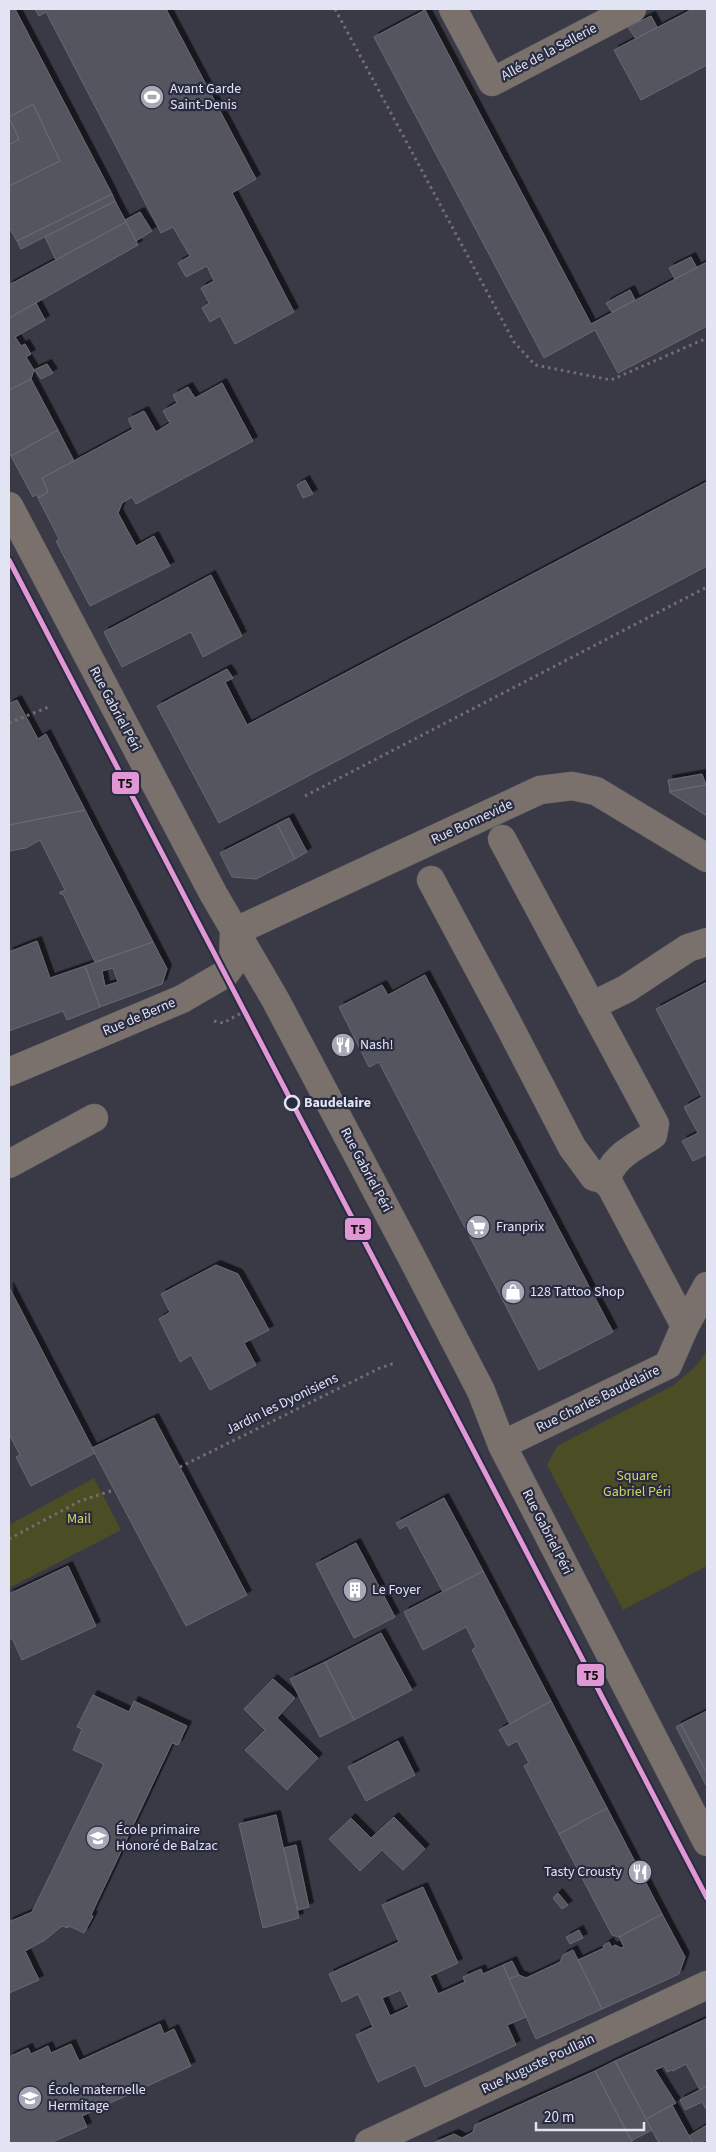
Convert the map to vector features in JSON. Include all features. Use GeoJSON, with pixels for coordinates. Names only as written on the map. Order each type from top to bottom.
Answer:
{"type":"FeatureCollection","features":[{"type":"Feature","properties":{"kind":"street","name":"Allée de la Sellerie"},"geometry":{"type":"LineString","coordinates":[[453,9],[492,82],[632,9]]}},
{"type":"Feature","properties":{"kind":"street","name":"Rue Gabriel Péri"},"geometry":{"type":"LineString","coordinates":[[9,506],[234,932],[274,999],[411,1256],[481,1391],[502,1445],[707,1842]]}},
{"type":"Feature","properties":{"kind":"street","name":"Rue Bonnevide"},"geometry":{"type":"LineString","coordinates":[[234,932],[540,790],[572,786],[596,791],[707,858]]}},
{"type":"Feature","properties":{"kind":"street"},"geometry":{"type":"LineString","coordinates":[[502,839],[655,1124],[653,1135],[616,1160],[606,1182]]}},
{"type":"Feature","properties":{"kind":"street"},"geometry":{"type":"LineString","coordinates":[[431,880],[572,1147],[594,1177],[606,1182],[616,1196],[685,1326]]}},
{"type":"Feature","properties":{"kind":"street","name":"Rue de Berne"},"geometry":{"type":"LineString","coordinates":[[9,1072],[182,999],[225,974],[233,963],[234,932]]}},
{"type":"Feature","properties":{"kind":"street"},"geometry":{"type":"LineString","coordinates":[[591,1006],[626,989],[688,948],[707,942]]}},
{"type":"Feature","properties":{"kind":"street"},"geometry":{"type":"LineString","coordinates":[[9,1164],[94,1118]]}},
{"type":"Feature","properties":{"kind":"street","name":"Rue Charles Baudelaire"},"geometry":{"type":"LineString","coordinates":[[502,1445],[668,1366],[685,1326],[707,1286]]}},
{"type":"Feature","properties":{"kind":"street","name":"Rue Auguste Poullain"},"geometry":{"type":"LineString","coordinates":[[369,2143],[707,1985]]}},
{"type":"Feature","properties":{"kind":"path"},"geometry":{"type":"LineString","coordinates":[[335,9],[514,342],[535,365],[611,380],[707,338]]}},
{"type":"Feature","properties":{"kind":"path"},"geometry":{"type":"LineString","coordinates":[[305,796],[707,587]]}},
{"type":"Feature","properties":{"kind":"path"},"geometry":{"type":"LineString","coordinates":[[9,723],[51,706]]}},
{"type":"Feature","properties":{"kind":"path","name":"Jardin les Dyonisiens"},"geometry":{"type":"LineString","coordinates":[[180,1466],[380,1368],[395,1363]]}},
{"type":"Feature","properties":{"kind":"path"},"geometry":{"type":"LineString","coordinates":[[9,1539],[80,1501],[114,1490]]}},
{"type":"Feature","properties":{"kind":"green space","name":"Square Gabriel Péri"},"geometry":{"type":"Polygon","coordinates":[[[707,1350],[707,1566],[623,1610],[547,1465],[557,1446],[674,1385],[697,1365],[707,1350]]]}},
{"type":"Feature","properties":{"kind":"green space","name":"Mail"},"geometry":{"type":"Polygon","coordinates":[[[94,1478],[121,1530],[9,1588],[9,1525],[94,1478]]]}},
{"type":"Feature","properties":{"kind":"building"},"geometry":{"type":"Polygon","coordinates":[[[9,9],[15,9],[112,194],[17,241],[9,227],[9,186],[60,161],[33,104],[9,117],[9,9]]]}},
{"type":"Feature","properties":{"kind":"building","name":"Avant Garde Saint-Denis"},"geometry":{"type":"Polygon","coordinates":[[[35,9],[166,9],[256,179],[232,193],[294,312],[235,344],[220,316],[210,322],[202,308],[209,303],[201,288],[214,281],[207,266],[186,277],[178,263],[190,256],[173,227],[161,233],[46,12],[39,16],[35,9]]]}},
{"type":"Feature","properties":{"kind":"building"},"geometry":{"type":"Polygon","coordinates":[[[693,9],[707,9],[707,65],[641,100],[614,50],[693,9]]]}},
{"type":"Feature","properties":{"kind":"building"},"geometry":{"type":"Polygon","coordinates":[[[425,10],[591,324],[707,262],[707,326],[618,373],[595,330],[544,358],[374,37],[425,10]]]}},
{"type":"Feature","properties":{"kind":"building"},"geometry":{"type":"Polygon","coordinates":[[[651,16],[657,27],[636,39],[628,27],[651,16]]]}},
{"type":"Feature","properties":{"kind":"building"},"geometry":{"type":"Polygon","coordinates":[[[33,104],[60,161],[9,186],[9,145],[19,139],[9,117],[33,104]]]}},
{"type":"Feature","properties":{"kind":"building"},"geometry":{"type":"Polygon","coordinates":[[[9,117],[19,139],[9,145],[9,117]]]}},
{"type":"Feature","properties":{"kind":"building"},"geometry":{"type":"Polygon","coordinates":[[[112,194],[115,201],[21,249],[17,241],[112,194]]]}},
{"type":"Feature","properties":{"kind":"building"},"geometry":{"type":"Polygon","coordinates":[[[115,201],[126,222],[56,260],[45,237],[115,201]]]}},
{"type":"Feature","properties":{"kind":"building"},"geometry":{"type":"Polygon","coordinates":[[[140,212],[152,231],[136,241],[125,220],[140,212]]]}},
{"type":"Feature","properties":{"kind":"building"},"geometry":{"type":"Polygon","coordinates":[[[126,222],[138,245],[9,318],[9,285],[126,222]]]}},
{"type":"Feature","properties":{"kind":"building"},"geometry":{"type":"Polygon","coordinates":[[[691,257],[697,268],[675,279],[669,268],[691,257]]]}},
{"type":"Feature","properties":{"kind":"building"},"geometry":{"type":"Polygon","coordinates":[[[630,290],[635,300],[612,312],[606,303],[630,290]]]}},
{"type":"Feature","properties":{"kind":"building"},"geometry":{"type":"Polygon","coordinates":[[[36,303],[45,320],[15,337],[21,346],[25,344],[31,354],[26,357],[34,370],[31,379],[9,390],[9,318],[36,303]]]}},
{"type":"Feature","properties":{"kind":"building"},"geometry":{"type":"Polygon","coordinates":[[[47,364],[53,373],[41,379],[34,370],[47,364]]]}},
{"type":"Feature","properties":{"kind":"building"},"geometry":{"type":"Polygon","coordinates":[[[31,379],[58,430],[11,456],[9,451],[9,390],[31,379]]]}},
{"type":"Feature","properties":{"kind":"building"},"geometry":{"type":"Polygon","coordinates":[[[222,383],[253,441],[136,504],[132,497],[122,503],[118,513],[136,546],[154,536],[170,566],[90,606],[56,541],[59,539],[38,498],[48,492],[42,478],[133,429],[128,419],[144,411],[156,432],[170,423],[163,411],[177,403],[173,395],[188,387],[195,398],[222,383]]]}},
{"type":"Feature","properties":{"kind":"building"},"geometry":{"type":"Polygon","coordinates":[[[58,430],[74,461],[42,478],[48,492],[38,498],[36,494],[33,497],[11,456],[58,430]]]}},
{"type":"Feature","properties":{"kind":"building"},"geometry":{"type":"Polygon","coordinates":[[[305,480],[313,494],[303,498],[297,485],[305,480]]]}},
{"type":"Feature","properties":{"kind":"building"},"geometry":{"type":"Polygon","coordinates":[[[707,482],[707,566],[219,823],[157,706],[227,669],[233,678],[225,682],[247,725],[707,482]]]}},
{"type":"Feature","properties":{"kind":"building"},"geometry":{"type":"Polygon","coordinates":[[[211,575],[242,636],[203,657],[191,632],[122,667],[104,632],[211,575]]]}},
{"type":"Feature","properties":{"kind":"building"},"geometry":{"type":"Polygon","coordinates":[[[17,700],[38,739],[46,734],[85,810],[9,825],[9,704],[17,700]]]}},
{"type":"Feature","properties":{"kind":"building"},"geometry":{"type":"Polygon","coordinates":[[[702,774],[706,785],[670,791],[668,780],[702,774]]]}},
{"type":"Feature","properties":{"kind":"building"},"geometry":{"type":"Polygon","coordinates":[[[706,785],[707,816],[669,792],[706,785]]]}},
{"type":"Feature","properties":{"kind":"building"},"geometry":{"type":"Polygon","coordinates":[[[85,810],[153,942],[95,962],[63,894],[60,894],[60,892],[65,890],[40,840],[26,848],[9,851],[9,825],[85,810]]]}},
{"type":"Feature","properties":{"kind":"building"},"geometry":{"type":"Polygon","coordinates":[[[289,818],[307,852],[295,859],[277,824],[289,818]]]}},
{"type":"Feature","properties":{"kind":"building"},"geometry":{"type":"Polygon","coordinates":[[[277,824],[295,859],[256,879],[232,877],[220,853],[277,824]]]}},
{"type":"Feature","properties":{"kind":"building"},"geometry":{"type":"Polygon","coordinates":[[[37,941],[50,978],[85,966],[100,1007],[67,1020],[63,1011],[9,1031],[9,952],[37,941]]]}},
{"type":"Feature","properties":{"kind":"building"},"geometry":{"type":"Polygon","coordinates":[[[153,942],[167,969],[162,984],[100,1007],[85,966],[153,942]],[[113,968],[102,971],[105,986],[118,982],[113,968]]]}},
{"type":"Feature","properties":{"kind":"building"},"geometry":{"type":"Polygon","coordinates":[[[425,975],[613,1332],[539,1370],[379,1062],[369,1067],[339,1007],[382,985],[388,995],[425,975]]]}},
{"type":"Feature","properties":{"kind":"building"},"geometry":{"type":"Polygon","coordinates":[[[707,982],[707,1154],[693,1161],[682,1141],[698,1133],[684,1107],[702,1097],[656,1009],[707,982]]]}},
{"type":"Feature","properties":{"kind":"building"},"geometry":{"type":"Polygon","coordinates":[[[216,1265],[238,1274],[269,1330],[244,1343],[256,1365],[210,1390],[191,1355],[180,1362],[159,1319],[170,1312],[161,1294],[216,1265]]]}},
{"type":"Feature","properties":{"kind":"building"},"geometry":{"type":"Polygon","coordinates":[[[9,1287],[95,1453],[31,1486],[16,1457],[20,1455],[9,1434],[9,1287]]]}},
{"type":"Feature","properties":{"kind":"building"},"geometry":{"type":"Polygon","coordinates":[[[154,1418],[247,1595],[186,1626],[92,1448],[154,1418]]]}},
{"type":"Feature","properties":{"kind":"building","name":"Le Foyer"},"geometry":{"type":"Polygon","coordinates":[[[444,1498],[483,1571],[443,1592],[407,1525],[400,1529],[396,1523],[444,1498]]]}},
{"type":"Feature","properties":{"kind":"building","name":"Le Foyer"},"geometry":{"type":"Polygon","coordinates":[[[356,1543],[395,1617],[354,1638],[316,1564],[356,1543]]]}},
{"type":"Feature","properties":{"kind":"building"},"geometry":{"type":"Polygon","coordinates":[[[68,1566],[96,1626],[22,1660],[12,1638],[9,1640],[9,1594],[68,1566]]]}},
{"type":"Feature","properties":{"kind":"building"},"geometry":{"type":"Polygon","coordinates":[[[483,1571],[551,1701],[510,1724],[472,1650],[476,1647],[466,1627],[423,1650],[404,1612],[483,1571]]]}},
{"type":"Feature","properties":{"kind":"building"},"geometry":{"type":"Polygon","coordinates":[[[381,1633],[412,1690],[354,1720],[325,1662],[381,1633]]]}},
{"type":"Feature","properties":{"kind":"building"},"geometry":{"type":"Polygon","coordinates":[[[325,1662],[354,1720],[320,1737],[290,1679],[325,1662]]]}},
{"type":"Feature","properties":{"kind":"building"},"geometry":{"type":"Polygon","coordinates":[[[273,1679],[295,1698],[277,1718],[318,1758],[287,1790],[245,1750],[265,1730],[244,1709],[273,1679]]]}},
{"type":"Feature","properties":{"kind":"building","name":"École primaire Honoré de Balzac"},"geometry":{"type":"Polygon","coordinates":[[[93,1695],[129,1712],[134,1701],[187,1726],[178,1745],[172,1743],[84,1933],[69,1926],[68,1928],[62,1926],[45,1940],[25,1951],[39,1980],[9,1993],[9,1922],[32,1912],[104,1764],[73,1750],[82,1729],[77,1727],[93,1695]]]}},
{"type":"Feature","properties":{"kind":"building"},"geometry":{"type":"Polygon","coordinates":[[[551,1701],[607,1808],[559,1834],[524,1766],[529,1763],[517,1741],[508,1746],[499,1730],[551,1701]]]}},
{"type":"Feature","properties":{"kind":"building"},"geometry":{"type":"Polygon","coordinates":[[[707,1711],[707,1773],[681,1724],[707,1711]]]}},
{"type":"Feature","properties":{"kind":"building"},"geometry":{"type":"Polygon","coordinates":[[[681,1724],[707,1773],[707,1787],[676,1727],[681,1724]]]}},
{"type":"Feature","properties":{"kind":"building"},"geometry":{"type":"Polygon","coordinates":[[[398,1741],[415,1775],[366,1801],[348,1767],[398,1741]]]}},
{"type":"Feature","properties":{"kind":"building"},"geometry":{"type":"Polygon","coordinates":[[[607,1808],[662,1914],[619,1937],[612,1935],[559,1834],[607,1808]]]}},
{"type":"Feature","properties":{"kind":"building"},"geometry":{"type":"Polygon","coordinates":[[[276,1815],[299,1918],[263,1928],[239,1824],[276,1815]]]}},
{"type":"Feature","properties":{"kind":"building"},"geometry":{"type":"Polygon","coordinates":[[[394,1817],[425,1849],[403,1870],[382,1850],[360,1871],[329,1839],[351,1818],[371,1838],[394,1817]]]}},
{"type":"Feature","properties":{"kind":"building"},"geometry":{"type":"Polygon","coordinates":[[[296,1845],[309,1907],[298,1910],[284,1848],[296,1845]]]}},
{"type":"Feature","properties":{"kind":"building"},"geometry":{"type":"Polygon","coordinates":[[[423,1887],[458,1963],[430,1976],[438,1994],[465,1982],[463,1977],[481,1969],[483,1974],[503,1965],[526,2017],[507,2025],[516,2045],[425,2087],[415,2065],[378,2082],[356,2035],[373,2027],[358,1994],[342,2002],[329,1974],[399,1942],[382,1905],[423,1887]],[[401,1990],[382,1998],[390,2016],[409,2007],[401,1990]]]}},
{"type":"Feature","properties":{"kind":"building"},"geometry":{"type":"Polygon","coordinates":[[[558,1893],[568,1905],[562,1909],[553,1898],[558,1893]]]}},
{"type":"Feature","properties":{"kind":"building"},"geometry":{"type":"Polygon","coordinates":[[[662,1914],[685,1957],[679,1974],[602,2009],[578,1960],[604,1948],[603,1946],[609,1942],[612,1947],[615,1945],[621,1948],[624,1947],[619,1937],[662,1914]]]}},
{"type":"Feature","properties":{"kind":"building"},"geometry":{"type":"Polygon","coordinates":[[[579,1930],[583,1938],[570,1944],[566,1937],[579,1930]]]}},
{"type":"Feature","properties":{"kind":"building"},"geometry":{"type":"Polygon","coordinates":[[[573,1950],[602,2009],[536,2039],[509,1979],[519,1975],[526,1978],[560,1962],[563,1955],[573,1950]]]}},
{"type":"Feature","properties":{"kind":"building"},"geometry":{"type":"Polygon","coordinates":[[[512,1961],[519,1975],[509,1979],[503,1965],[512,1961]]]}},
{"type":"Feature","properties":{"kind":"building"},"geometry":{"type":"Polygon","coordinates":[[[706,2019],[707,2086],[700,2090],[686,2064],[673,2071],[667,2072],[664,2066],[655,2070],[676,2103],[646,2119],[615,2061],[706,2019]]]}},
{"type":"Feature","properties":{"kind":"building"},"geometry":{"type":"Polygon","coordinates":[[[160,2024],[164,2034],[174,2029],[191,2066],[82,2116],[87,2127],[50,2143],[9,2143],[9,2057],[28,2048],[31,2054],[48,2046],[51,2053],[71,2044],[79,2061],[160,2024]]]}},
{"type":"Feature","properties":{"kind":"building"},"geometry":{"type":"Polygon","coordinates":[[[615,2061],[652,2130],[631,2141],[595,2071],[615,2061]]]}},
{"type":"Feature","properties":{"kind":"building"},"geometry":{"type":"Polygon","coordinates":[[[595,2071],[633,2143],[433,2143],[454,2134],[462,2138],[473,2132],[475,2125],[595,2071]]]}},
{"type":"Feature","properties":{"kind":"building"},"geometry":{"type":"Polygon","coordinates":[[[707,2086],[707,2111],[702,2102],[685,2110],[680,2100],[707,2086]]]}},
{"type":"Feature","properties":{"kind":"building"},"geometry":{"type":"Polygon","coordinates":[[[672,2105],[693,2143],[659,2143],[646,2119],[672,2105]]]}},
{"type":"Feature","properties":{"kind":"building"},"geometry":{"type":"Polygon","coordinates":[[[707,2125],[707,2139],[700,2143],[693,2143],[689,2136],[707,2125]]]}},
{"type":"Feature","properties":{"kind":"transit line","name":"T5"},"geometry":{"type":"LineString","coordinates":[[9,560],[707,1898]]}},
{"type":"Feature","properties":{"kind":"place","name":"Avant Garde Saint-Denis"},"geometry":{"type":"Point","coordinates":[152,97]}},
{"type":"Feature","properties":{"kind":"place","name":"Nash!"},"geometry":{"type":"Point","coordinates":[343,1045]}},
{"type":"Feature","properties":{"kind":"place","name":"Baudelaire"},"geometry":{"type":"Point","coordinates":[292,1103]}},
{"type":"Feature","properties":{"kind":"place","name":"Franprix"},"geometry":{"type":"Point","coordinates":[478,1227]}},
{"type":"Feature","properties":{"kind":"place","name":"128 Tattoo Shop"},"geometry":{"type":"Point","coordinates":[513,1292]}},
{"type":"Feature","properties":{"kind":"place","name":"Le Foyer"},"geometry":{"type":"Point","coordinates":[355,1590]}},
{"type":"Feature","properties":{"kind":"place","name":"École primaire Honoré de Balzac"},"geometry":{"type":"Point","coordinates":[98,1838]}},
{"type":"Feature","properties":{"kind":"place","name":"Tasty Crousty"},"geometry":{"type":"Point","coordinates":[640,1872]}},
{"type":"Feature","properties":{"kind":"place","name":"École maternelle Hermitage"},"geometry":{"type":"Point","coordinates":[30,2098]}}]}
